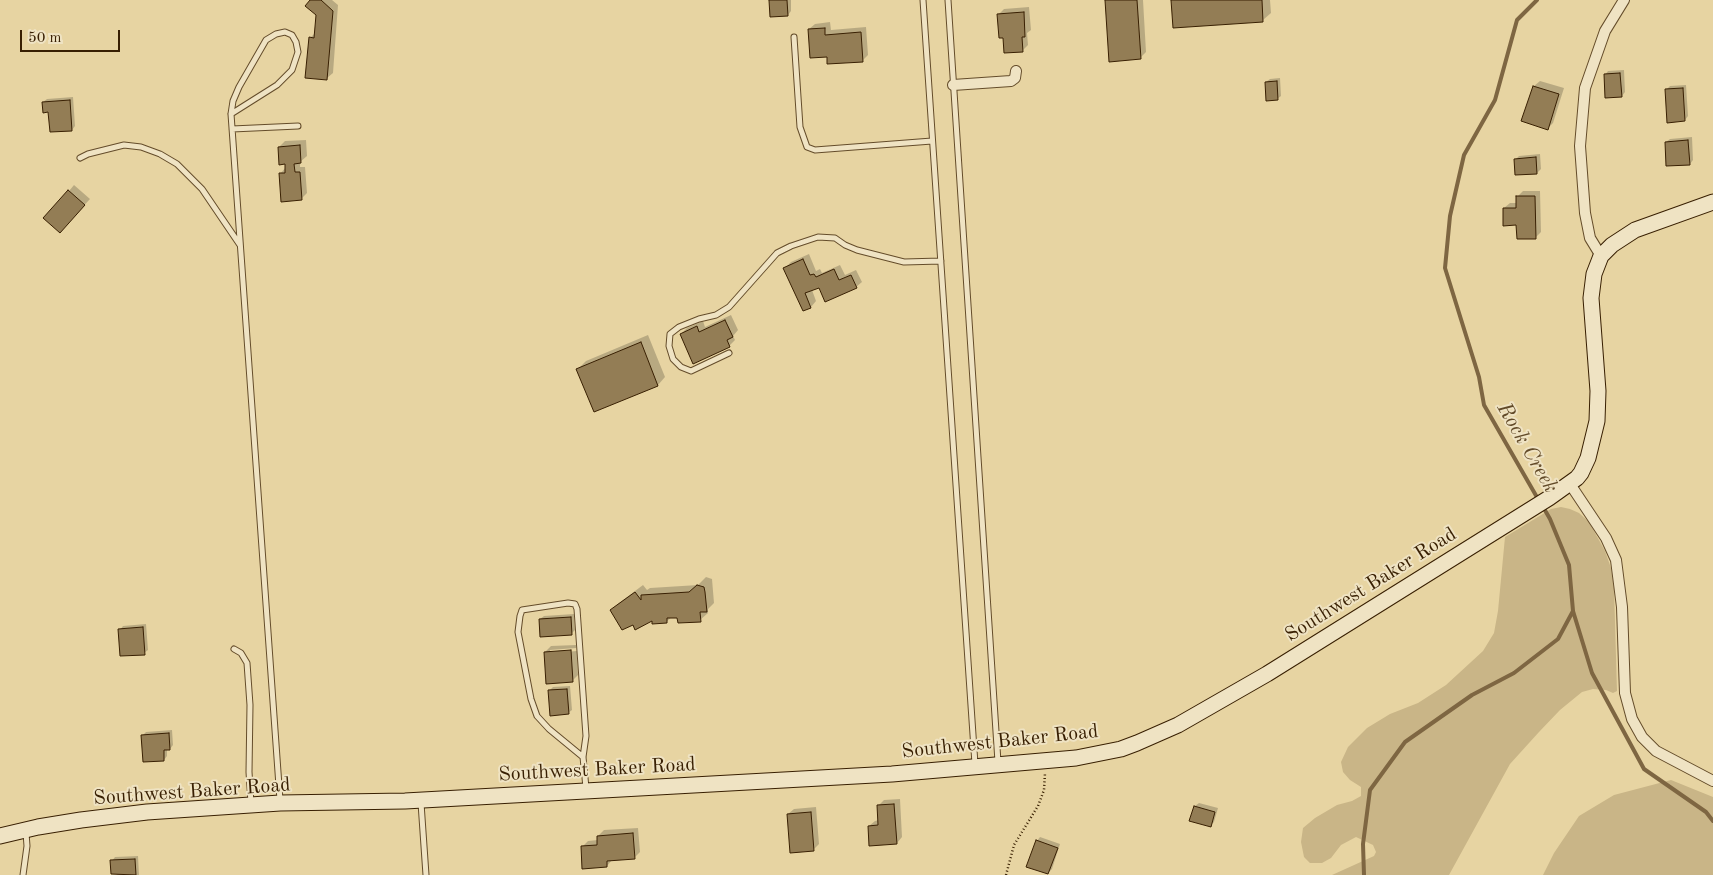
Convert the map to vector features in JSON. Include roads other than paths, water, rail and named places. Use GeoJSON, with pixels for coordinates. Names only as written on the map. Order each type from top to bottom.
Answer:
{"type":"FeatureCollection","features":[{"type":"Feature","properties":{"kind":"main road"},"geometry":{"type":"LineString","coordinates":[[1601,256],[1612,245],[1635,230],[1713,202]]}},
{"type":"Feature","properties":{"kind":"main road","name":"Southwest Baker Road"},"geometry":{"type":"LineString","coordinates":[[0,836],[81,820],[147,812],[280,804],[421,800],[892,774],[1045,762],[1121,749],[1178,725],[1267,674],[1570,484],[1581,473],[1593,442],[1598,421],[1598,391],[1591,298],[1594,274],[1601,256]]}},
{"type":"Feature","properties":{"kind":"street"},"geometry":{"type":"LineString","coordinates":[[1601,256],[1590,238],[1585,213],[1580,146],[1585,88],[1605,31],[1624,0]]}},
{"type":"Feature","properties":{"kind":"street"},"geometry":{"type":"LineString","coordinates":[[953,85],[1010,81],[1016,78],[1016,71]]}},
{"type":"Feature","properties":{"kind":"street"},"geometry":{"type":"LineString","coordinates":[[1570,484],[1606,538],[1616,560],[1622,606],[1625,694],[1632,719],[1642,737],[1656,751],[1713,781]]}},
{"type":"Feature","properties":{"kind":"lane"},"geometry":{"type":"LineString","coordinates":[[923,0],[975,767]]}},
{"type":"Feature","properties":{"kind":"lane"},"geometry":{"type":"LineString","coordinates":[[948,0],[998,765]]}},
{"type":"Feature","properties":{"kind":"lane"},"geometry":{"type":"LineString","coordinates":[[231,114],[277,85],[292,70],[298,52],[292,35],[285,32],[276,34],[266,40],[239,87],[233,101],[231,114],[280,804]]}},
{"type":"Feature","properties":{"kind":"lane"},"geometry":{"type":"LineString","coordinates":[[794,37],[800,127],[807,147],[815,150],[932,141]]}},
{"type":"Feature","properties":{"kind":"lane"},"geometry":{"type":"LineString","coordinates":[[232,129],[298,126]]}},
{"type":"Feature","properties":{"kind":"lane"},"geometry":{"type":"LineString","coordinates":[[80,158],[88,154],[124,145],[141,147],[160,154],[177,164],[202,189],[240,246]]}},
{"type":"Feature","properties":{"kind":"lane"},"geometry":{"type":"LineString","coordinates":[[729,353],[691,371],[681,367],[673,359],[669,346],[670,334],[679,327],[716,315],[729,307],[776,253],[791,246],[818,237],[835,238],[857,250],[904,262],[941,262]]}},
{"type":"Feature","properties":{"kind":"lane"},"geometry":{"type":"LineString","coordinates":[[583,757],[549,729],[538,716],[531,699],[518,632],[522,610],[568,603],[575,604],[577,609],[586,736],[583,757],[587,791]]}},
{"type":"Feature","properties":{"kind":"lane"},"geometry":{"type":"LineString","coordinates":[[234,649],[241,653],[247,663],[250,705],[249,772],[251,806]]}},
{"type":"Feature","properties":{"kind":"lane"},"geometry":{"type":"LineString","coordinates":[[421,800],[426,875]]}},
{"type":"Feature","properties":{"kind":"lane"},"geometry":{"type":"LineString","coordinates":[[23,875],[27,846],[26,830]]}},
{"type":"Feature","properties":{"kind":"waterway","name":"Rock Creek"},"geometry":{"type":"LineString","coordinates":[[1537,0],[1517,20],[1495,100],[1464,155],[1450,216],[1445,268],[1479,377],[1484,405],[1538,499]]}},
{"type":"Feature","properties":{"kind":"waterway","name":"Rock Creek"},"geometry":{"type":"LineString","coordinates":[[1542,505],[1550,519],[1569,565],[1573,611],[1592,673],[1644,769],[1706,812],[1713,821]]}},
{"type":"Feature","properties":{"kind":"waterway"},"geometry":{"type":"LineString","coordinates":[[1364,875],[1363,844],[1370,790],[1405,742],[1472,695],[1514,673],[1558,639],[1573,611]]}}]}
